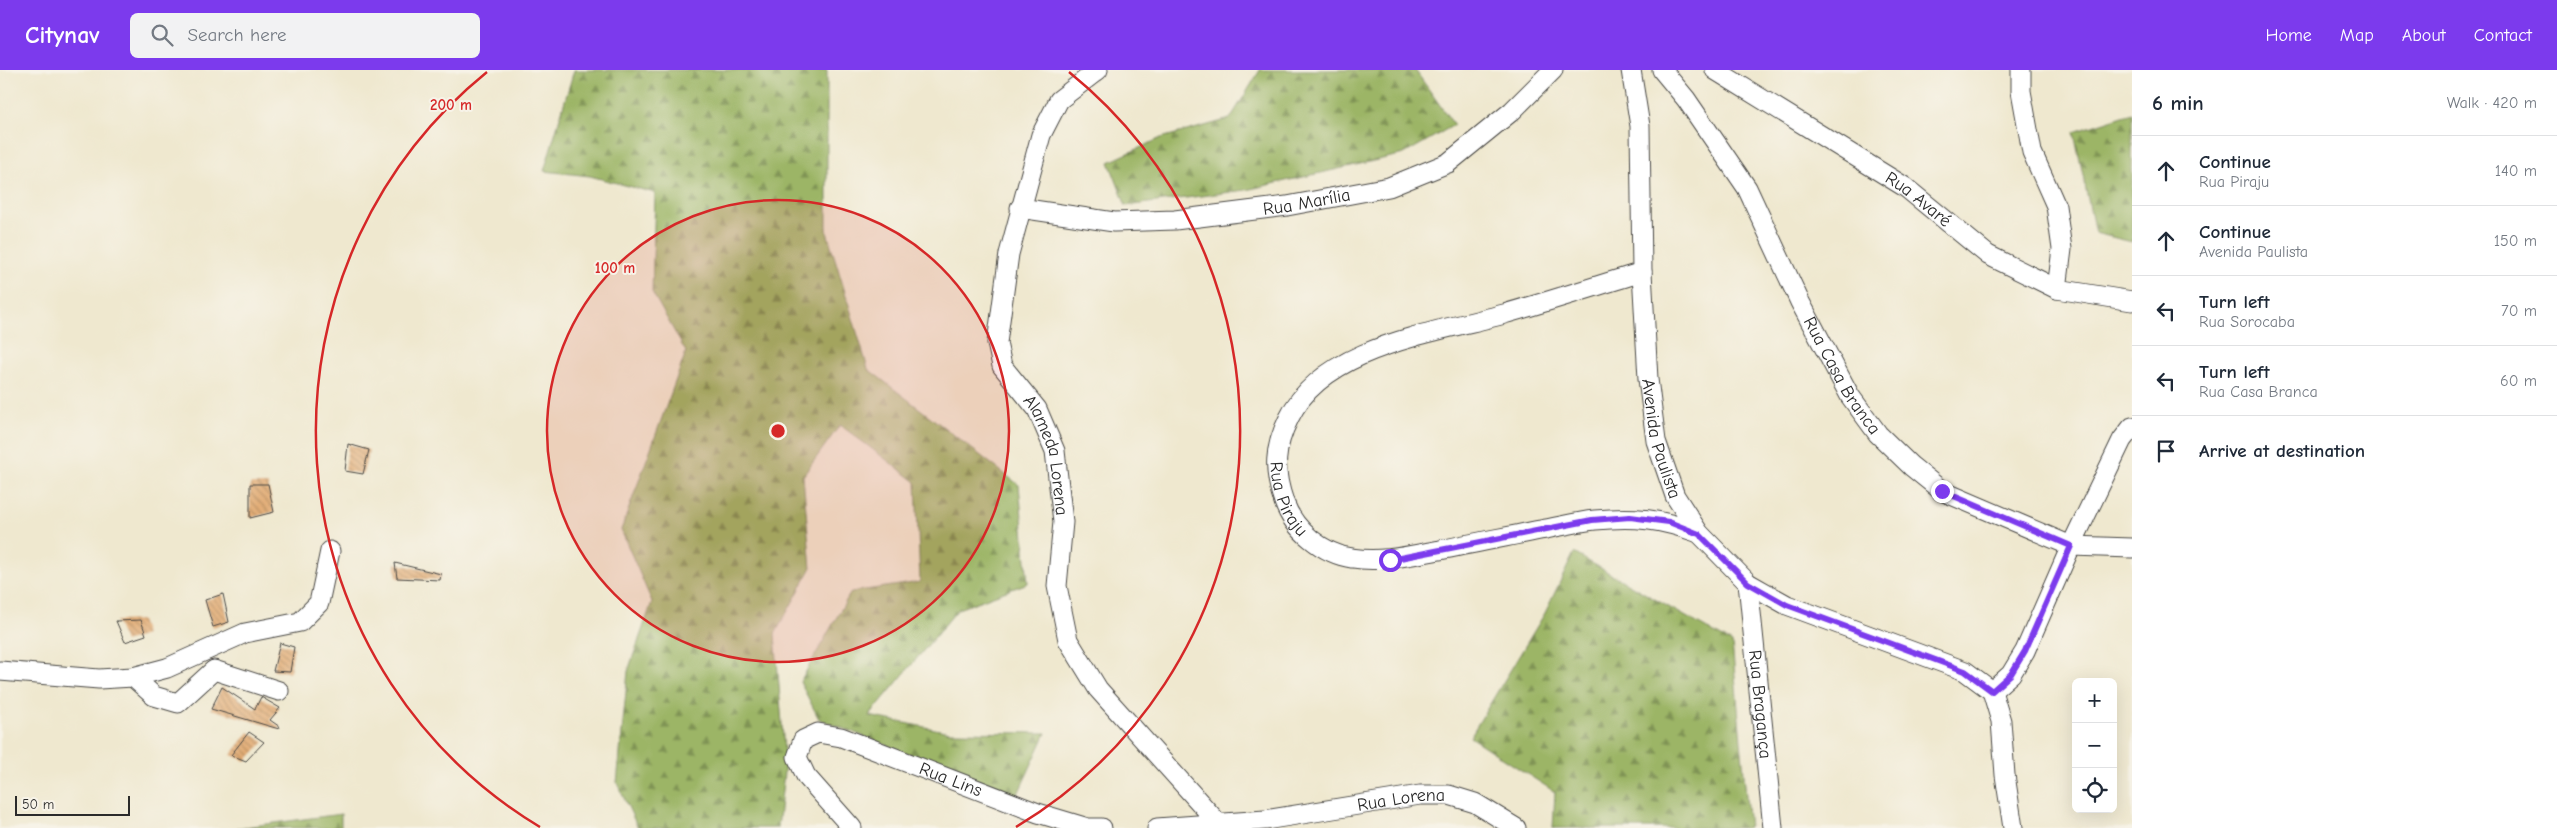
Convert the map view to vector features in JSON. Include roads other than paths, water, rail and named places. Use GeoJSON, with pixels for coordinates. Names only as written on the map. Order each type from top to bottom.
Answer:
{"type":"FeatureCollection","features":[{"type":"Feature","properties":{"kind":"street","name":"Alameda Lorena"},"geometry":{"type":"LineString","coordinates":[[1098,70],[1058,100],[1041,135],[1009,254],[997,343],[1002,366],[1037,409],[1055,450],[1063,522],[1056,586],[1068,640],[1098,688],[1219,824]]}},
{"type":"Feature","properties":{"kind":"street","name":"Rua Marília"},"geometry":{"type":"LineString","coordinates":[[1020,208],[1114,222],[1175,220],[1287,206],[1389,187],[1448,163],[1512,111],[1553,70]]}},
{"type":"Feature","properties":{"kind":"street","name":"Avenida Paulista"},"geometry":{"type":"LineString","coordinates":[[1631,70],[1640,126],[1642,272],[1648,380],[1656,441],[1675,496],[1699,534],[1748,583],[1787,605],[1965,671],[1992,691]]}},
{"type":"Feature","properties":{"kind":"street","name":"Rua Casa Branca"},"geometry":{"type":"LineString","coordinates":[[1662,70],[1686,99],[1747,188],[1800,302],[1850,396],[1878,434],[1911,466],[1942,491],[2071,546],[2132,548]]}},
{"type":"Feature","properties":{"kind":"street","name":"Rua Avaré"},"geometry":{"type":"LineString","coordinates":[[1715,70],[1905,187],[1988,256],[2057,289],[2132,301]]}},
{"type":"Feature","properties":{"kind":"street"},"geometry":{"type":"LineString","coordinates":[[2021,70],[2021,91],[2032,152],[2056,206],[2062,249],[2057,289]]}},
{"type":"Feature","properties":{"kind":"street","name":"Rua Piraju"},"geometry":{"type":"LineString","coordinates":[[1642,272],[1502,315],[1439,330],[1385,346],[1352,360],[1322,379],[1296,404],[1278,440],[1277,481],[1289,516],[1314,543],[1351,558],[1390,560],[1592,520],[1630,517],[1669,522],[1699,534]]}},
{"type":"Feature","properties":{"kind":"street"},"geometry":{"type":"LineString","coordinates":[[2013,828],[2005,775],[2001,722],[1992,691],[2011,674],[2025,651],[2071,546],[2122,440],[2132,427]]}},
{"type":"Feature","properties":{"kind":"street"},"geometry":{"type":"LineString","coordinates":[[0,671],[99,679],[133,677],[167,668],[245,633],[300,622],[319,603],[330,551]]}},
{"type":"Feature","properties":{"kind":"street","name":"Rua Bragança"},"geometry":{"type":"LineString","coordinates":[[1748,583],[1773,828]]}},
{"type":"Feature","properties":{"kind":"street"},"geometry":{"type":"LineString","coordinates":[[133,677],[154,696],[178,703],[214,670],[279,691]]}},
{"type":"Feature","properties":{"kind":"street","name":"Rua Lins"},"geometry":{"type":"LineString","coordinates":[[852,828],[806,776],[797,757],[802,740],[818,733],[841,737],[1038,813],[1088,828],[1102,828]]}},
{"type":"Feature","properties":{"kind":"street","name":"Rua Lorena"},"geometry":{"type":"LineString","coordinates":[[1219,824],[1265,820],[1420,795],[1449,795],[1474,803],[1512,823],[1516,828]]}},
{"type":"Feature","properties":{"kind":"street"},"geometry":{"type":"LineString","coordinates":[[1158,828],[1219,824]]}}]}
